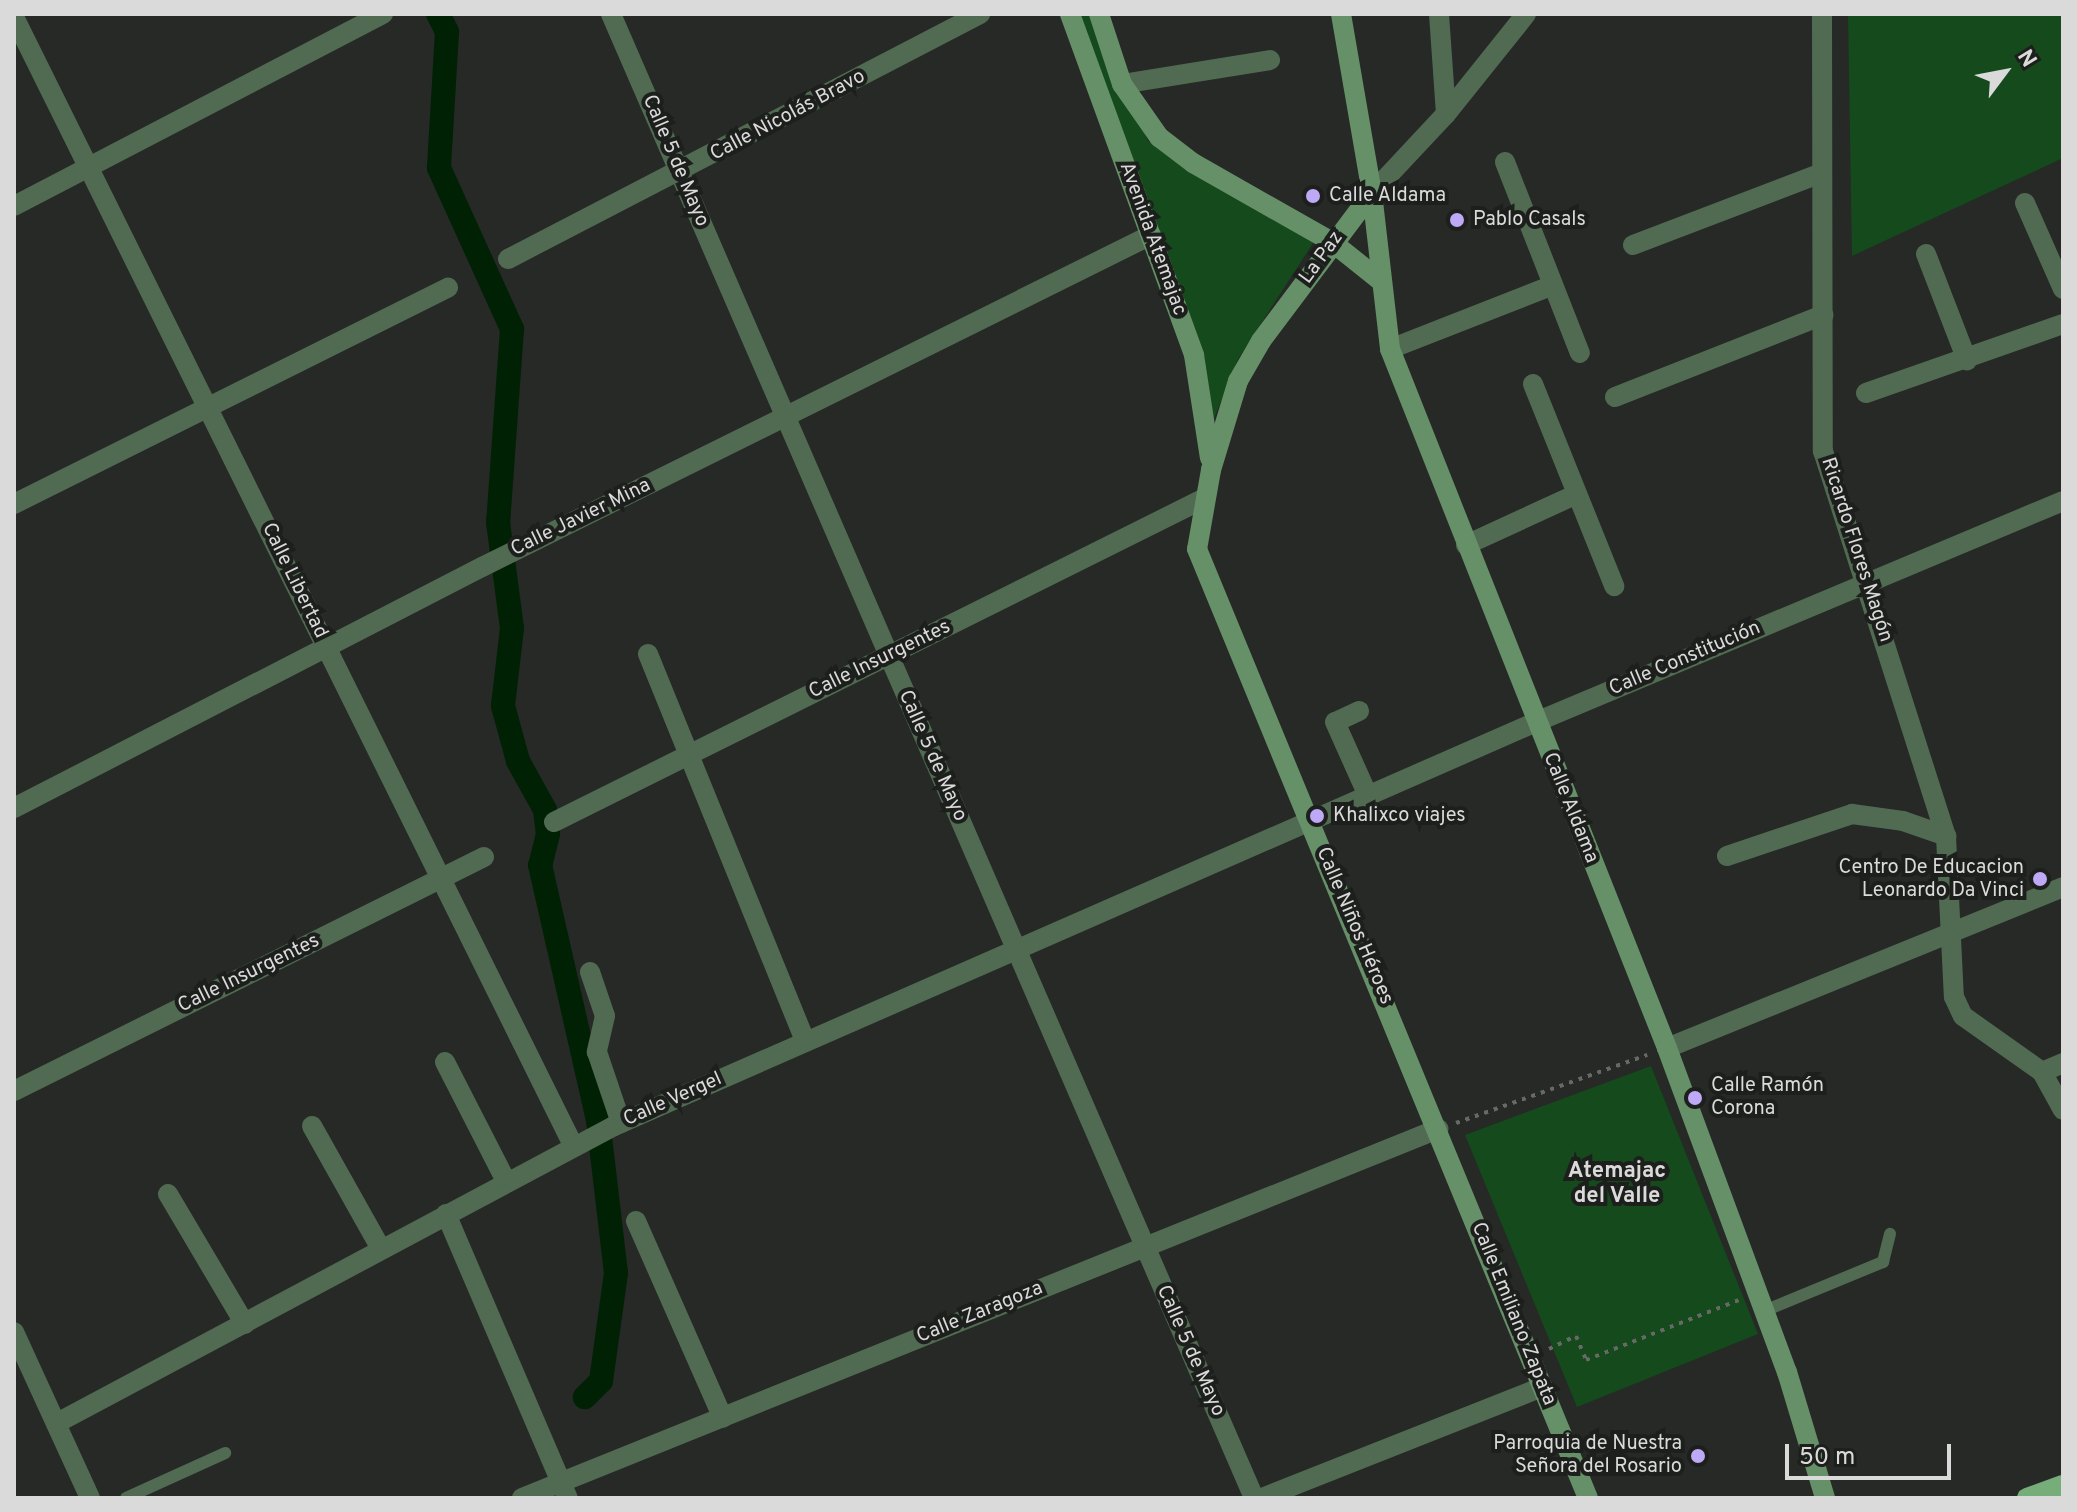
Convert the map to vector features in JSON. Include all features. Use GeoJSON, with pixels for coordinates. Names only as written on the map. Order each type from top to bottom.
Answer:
{"type":"FeatureCollection","features":[{"type":"Feature","properties":{"kind":"main road"},"geometry":{"type":"LineString","coordinates":[[2027,1498],[2063,1485]]}},
{"type":"Feature","properties":{"kind":"street"},"geometry":{"type":"LineString","coordinates":[[14,206],[383,14]]}},
{"type":"Feature","properties":{"kind":"street","name":"Calle 5 de Mayo"},"geometry":{"type":"LineString","coordinates":[[611,14],[1254,1498]]}},
{"type":"Feature","properties":{"kind":"street","name":"Calle Nicolás Bravo"},"geometry":{"type":"LineString","coordinates":[[508,259],[680,174],[980,14]]}},
{"type":"Feature","properties":{"kind":"street","name":"Avenida Atemajac"},"geometry":{"type":"LineString","coordinates":[[1070,14],[1194,355],[1211,470]]}},
{"type":"Feature","properties":{"kind":"street"},"geometry":{"type":"LineString","coordinates":[[1099,14],[1122,84],[1146,121],[1175,150],[1332,242],[1382,282]]}},
{"type":"Feature","properties":{"kind":"street","name":"Calle Aldama"},"geometry":{"type":"LineString","coordinates":[[1341,14],[1372,193],[1390,349],[1667,1048],[1764,1311],[1825,1498]]}},
{"type":"Feature","properties":{"kind":"street"},"geometry":{"type":"LineString","coordinates":[[1439,14],[1446,114]]}},
{"type":"Feature","properties":{"kind":"street","name":"La Paz"},"geometry":{"type":"LineString","coordinates":[[1205,498],[1238,381],[1332,242],[1372,193],[1446,114],[1526,14]]}},
{"type":"Feature","properties":{"kind":"street","name":"Ricardo Flores Magón"},"geometry":{"type":"LineString","coordinates":[[1822,14],[1819,174],[1823,451],[1946,836],[1954,997],[1963,1016],[2042,1072]]}},
{"type":"Feature","properties":{"kind":"street","name":"Calle Libertad"},"geometry":{"type":"LineString","coordinates":[[14,17],[441,878],[578,1143]]}},
{"type":"Feature","properties":{"kind":"street"},"geometry":{"type":"LineString","coordinates":[[1122,84],[1270,60]]}},
{"type":"Feature","properties":{"kind":"street"},"geometry":{"type":"LineString","coordinates":[[1505,162],[1580,353]]}},
{"type":"Feature","properties":{"kind":"street"},"geometry":{"type":"LineString","coordinates":[[1633,245],[1819,174]]}},
{"type":"Feature","properties":{"kind":"street"},"geometry":{"type":"LineString","coordinates":[[2025,203],[2063,289]]}},
{"type":"Feature","properties":{"kind":"street","name":"Calle Javier Mina"},"geometry":{"type":"LineString","coordinates":[[14,808],[482,567],[1151,235]]}},
{"type":"Feature","properties":{"kind":"street"},"geometry":{"type":"LineString","coordinates":[[1926,254],[1967,360]]}},
{"type":"Feature","properties":{"kind":"street"},"geometry":{"type":"LineString","coordinates":[[1390,349],[1553,285]]}},
{"type":"Feature","properties":{"kind":"street"},"geometry":{"type":"LineString","coordinates":[[14,504],[448,288]]}},
{"type":"Feature","properties":{"kind":"street"},"geometry":{"type":"LineString","coordinates":[[1615,397],[1823,315]]}},
{"type":"Feature","properties":{"kind":"street"},"geometry":{"type":"LineString","coordinates":[[1866,393],[2063,324]]}},
{"type":"Feature","properties":{"kind":"street"},"geometry":{"type":"LineString","coordinates":[[1533,384],[1614,586]]}},
{"type":"Feature","properties":{"kind":"street"},"geometry":{"type":"LineString","coordinates":[[1466,545],[1577,494]]}},
{"type":"Feature","properties":{"kind":"street","name":"Calle Insurgentes"},"geometry":{"type":"LineString","coordinates":[[554,822],[1205,498]]}},
{"type":"Feature","properties":{"kind":"street","name":"Calle Niños Héroes"},"geometry":{"type":"LineString","coordinates":[[1205,498],[1197,549],[1438,1129]]}},
{"type":"Feature","properties":{"kind":"street","name":"Calle Constitución"},"geometry":{"type":"LineString","coordinates":[[1311,825],[1536,722],[2063,501]]}},
{"type":"Feature","properties":{"kind":"street"},"geometry":{"type":"LineString","coordinates":[[648,654],[805,1041]]}},
{"type":"Feature","properties":{"kind":"street"},"geometry":{"type":"LineString","coordinates":[[1359,711],[1335,722],[1369,798]]}},
{"type":"Feature","properties":{"kind":"street"},"geometry":{"type":"LineString","coordinates":[[1727,856],[1852,814],[1903,821],[1946,836]]}},
{"type":"Feature","properties":{"kind":"street","name":"Calle Vergel"},"geometry":{"type":"LineString","coordinates":[[57,1423],[578,1143],[805,1041],[1311,825]]}},
{"type":"Feature","properties":{"kind":"street","name":"Calle Insurgentes"},"geometry":{"type":"LineString","coordinates":[[14,1091],[484,857]]}},
{"type":"Feature","properties":{"kind":"street"},"geometry":{"type":"LineString","coordinates":[[1667,1048],[2063,887]]}},
{"type":"Feature","properties":{"kind":"street"},"geometry":{"type":"LineString","coordinates":[[590,972],[605,1016],[597,1052],[618,1125]]}},
{"type":"Feature","properties":{"kind":"street"},"geometry":{"type":"LineString","coordinates":[[445,1062],[506,1181]]}},
{"type":"Feature","properties":{"kind":"street"},"geometry":{"type":"LineString","coordinates":[[2063,1063],[2042,1072],[2063,1110]]}},
{"type":"Feature","properties":{"kind":"street"},"geometry":{"type":"LineString","coordinates":[[312,1126],[381,1249]]}},
{"type":"Feature","properties":{"kind":"street","name":"Calle Zaragoza"},"geometry":{"type":"LineString","coordinates":[[522,1498],[565,1491],[723,1418],[1438,1129]]}},
{"type":"Feature","properties":{"kind":"street","name":"Calle Emiliano Zapata"},"geometry":{"type":"LineString","coordinates":[[1438,1129],[1588,1498]]}},
{"type":"Feature","properties":{"kind":"street"},"geometry":{"type":"LineString","coordinates":[[168,1194],[245,1324]]}},
{"type":"Feature","properties":{"kind":"street"},"geometry":{"type":"LineString","coordinates":[[446,1214],[565,1491]]}},
{"type":"Feature","properties":{"kind":"street"},"geometry":{"type":"LineString","coordinates":[[636,1221],[723,1418]]}},
{"type":"Feature","properties":{"kind":"street"},"geometry":{"type":"LineString","coordinates":[[14,1332],[90,1498]]}},
{"type":"Feature","properties":{"kind":"street"},"geometry":{"type":"LineString","coordinates":[[1262,1498],[1543,1387]]}},
{"type":"Feature","properties":{"kind":"lane"},"geometry":{"type":"LineString","coordinates":[[1764,1311],[1883,1262],[1890,1234]]}},
{"type":"Feature","properties":{"kind":"lane"},"geometry":{"type":"LineString","coordinates":[[126,1498],[225,1453]]}},
{"type":"Feature","properties":{"kind":"path"},"geometry":{"type":"LineString","coordinates":[[1438,1129],[1667,1048]]}},
{"type":"Feature","properties":{"kind":"path"},"geometry":{"type":"LineString","coordinates":[[1548,1347],[1576,1336],[1586,1360],[1739,1300],[1746,1317],[1764,1311]]}},
{"type":"Feature","properties":{"kind":"green space"},"geometry":{"type":"Polygon","coordinates":[[[1073,14],[1091,14],[1148,141],[1313,243],[1238,359],[1211,426],[1073,14]]]}},
{"type":"Feature","properties":{"kind":"green space"},"geometry":{"type":"Polygon","coordinates":[[[1848,14],[2063,14],[2063,158],[1852,256],[1848,14]]]}},
{"type":"Feature","properties":{"kind":"green space"},"geometry":{"type":"Polygon","coordinates":[[[1651,1066],[1758,1334],[1577,1407],[1465,1135],[1651,1066]]]}},
{"type":"Feature","properties":{"kind":"waterway"},"geometry":{"type":"LineString","coordinates":[[438,14],[447,32],[439,168],[512,329],[498,522],[512,628],[503,706],[518,761],[545,810],[548,834],[540,865],[598,1120],[616,1273],[601,1381],[585,1397]]}},
{"type":"Feature","properties":{"kind":"place","name":"Calle Aldama"},"geometry":{"type":"Point","coordinates":[1313,196]}},
{"type":"Feature","properties":{"kind":"place","name":"Pablo Casals"},"geometry":{"type":"Point","coordinates":[1457,220]}},
{"type":"Feature","properties":{"kind":"place","name":"Khalixco viajes"},"geometry":{"type":"Point","coordinates":[1317,816]}},
{"type":"Feature","properties":{"kind":"place","name":"Centro De Educacion Leonardo Da Vinci"},"geometry":{"type":"Point","coordinates":[2040,879]}},
{"type":"Feature","properties":{"kind":"place","name":"Calle Ramón Corona"},"geometry":{"type":"Point","coordinates":[1695,1098]}},
{"type":"Feature","properties":{"kind":"place","name":"Parroquia de Nuestra Señora del Rosario"},"geometry":{"type":"Point","coordinates":[1698,1456]}},
{"type":"Feature","properties":{"kind":"district","name":"Atemajac del Valle"},"geometry":{"type":"Point","coordinates":[1617,1184]}}]}
